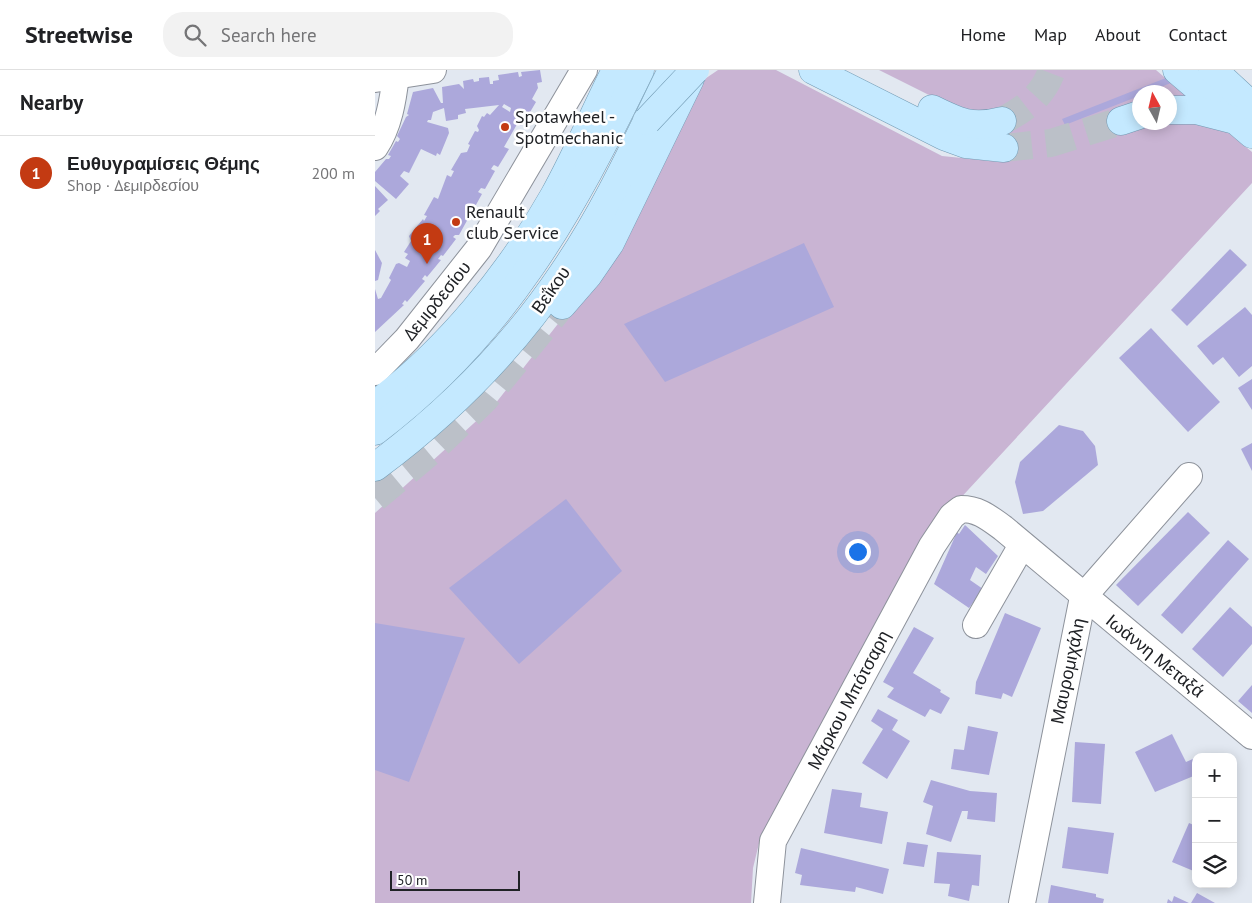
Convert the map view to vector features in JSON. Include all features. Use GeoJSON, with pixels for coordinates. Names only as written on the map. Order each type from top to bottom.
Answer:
{"type":"FeatureCollection","features":[{"type":"Feature","properties":{"kind":"main road"},"geometry":{"type":"LineString","coordinates":[[375,405],[401,386],[495,286],[526,242],[555,195],[616,70]]}},
{"type":"Feature","properties":{"kind":"main road","name":"Βεΐκου"},"geometry":{"type":"LineString","coordinates":[[375,431],[439,376],[511,297],[539,256],[576,195],[639,70]]}},
{"type":"Feature","properties":{"kind":"main road","name":"Βεΐκου"},"geometry":{"type":"LineString","coordinates":[[375,468],[429,425],[457,399],[484,372],[534,314],[590,231],[672,70]]}},
{"type":"Feature","properties":{"kind":"main road"},"geometry":{"type":"LineString","coordinates":[[647,121],[695,70]]}},
{"type":"Feature","properties":{"kind":"main road"},"geometry":{"type":"LineString","coordinates":[[562,305],[588,275],[610,243],[695,70]]}},
{"type":"Feature","properties":{"kind":"main road"},"geometry":{"type":"LineString","coordinates":[[813,70],[944,136],[966,144],[1004,148]]}},
{"type":"Feature","properties":{"kind":"main road"},"geometry":{"type":"LineString","coordinates":[[854,70],[956,121],[974,125],[1002,121]]}},
{"type":"Feature","properties":{"kind":"main road"},"geometry":{"type":"LineString","coordinates":[[1177,70],[1247,121]]}},
{"type":"Feature","properties":{"kind":"main road"},"geometry":{"type":"LineString","coordinates":[[1213,70],[1247,121]]}},
{"type":"Feature","properties":{"kind":"main road"},"geometry":{"type":"LineString","coordinates":[[1177,110],[1207,111],[1247,121]]}},
{"type":"Feature","properties":{"kind":"street","name":"Δεμιρδεσίου"},"geometry":{"type":"LineString","coordinates":[[375,372],[407,339],[479,248],[584,70]]}},
{"type":"Feature","properties":{"kind":"street"},"geometry":{"type":"LineString","coordinates":[[375,147],[382,136],[393,103],[408,73]]}},
{"type":"Feature","properties":{"kind":"street","name":"Μαυρομιχάλη"},"geometry":{"type":"LineString","coordinates":[[1022,903],[1083,597],[1189,476]]}},
{"type":"Feature","properties":{"kind":"street","name":"Ιωάννη Μεταξά"},"geometry":{"type":"LineString","coordinates":[[961,508],[973,509],[984,514],[1252,736]]}},
{"type":"Feature","properties":{"kind":"street","name":"Μάρκου Μπότσαρη"},"geometry":{"type":"LineString","coordinates":[[767,903],[773,841],[932,546],[952,516],[961,508]]}},
{"type":"Feature","properties":{"kind":"street"},"geometry":{"type":"LineString","coordinates":[[976,626],[1022,545]]}},
{"type":"Feature","properties":{"kind":"shaded area"},"geometry":{"type":"Polygon","coordinates":[[[718,70],[776,70],[942,156],[1002,162],[1008,152],[1008,123],[963,112],[879,70],[1156,70],[1173,85],[1132,85],[1132,130],[1177,130],[1177,120],[1212,119],[1252,152],[1252,183],[931,530],[761,835],[753,868],[751,903],[375,903],[375,513],[495,404],[568,311],[696,85],[718,70]]]}},
{"type":"Feature","properties":{"kind":"shaded area"},"geometry":{"type":"Polygon","coordinates":[[[1177,88],[1192,101],[1177,102],[1177,88]]]}},
{"type":"Feature","properties":{"kind":"building"},"geometry":{"type":"Polygon","coordinates":[[[540,70],[542,82],[537,83],[538,88],[532,99],[536,102],[526,119],[522,116],[519,121],[523,123],[521,126],[517,124],[504,147],[509,149],[498,167],[494,165],[491,169],[495,171],[485,189],[481,188],[478,192],[482,194],[472,212],[468,210],[467,215],[469,217],[459,235],[453,237],[456,239],[443,256],[441,255],[438,259],[441,260],[427,277],[425,275],[422,279],[425,281],[407,302],[405,300],[402,304],[404,305],[375,332],[375,289],[378,299],[381,298],[391,280],[389,278],[396,264],[399,263],[407,267],[410,261],[405,258],[408,254],[404,252],[411,241],[409,236],[423,219],[424,221],[427,216],[424,215],[434,197],[438,199],[447,175],[451,177],[454,171],[451,170],[461,153],[467,152],[470,145],[468,144],[475,131],[478,132],[479,130],[477,126],[482,116],[484,117],[487,113],[490,115],[499,105],[465,109],[466,113],[458,115],[458,119],[446,121],[444,108],[433,112],[431,120],[427,122],[448,128],[449,133],[440,155],[437,153],[436,156],[421,149],[409,173],[404,171],[400,176],[409,184],[396,199],[375,181],[375,172],[386,159],[389,159],[391,156],[388,155],[396,141],[398,142],[400,139],[397,136],[406,117],[409,115],[407,114],[413,92],[433,88],[441,103],[443,103],[442,87],[459,84],[464,89],[463,81],[473,79],[474,82],[479,81],[479,78],[489,77],[490,84],[493,84],[493,81],[499,80],[498,75],[518,72],[519,77],[522,76],[521,72],[540,70]],[[504,104],[502,107],[510,112],[511,108],[504,104]]]}},
{"type":"Feature","properties":{"kind":"building"},"geometry":{"type":"Polygon","coordinates":[[[1186,70],[1204,70],[1166,85],[1148,85],[1186,70]]]}},
{"type":"Feature","properties":{"kind":"building"},"geometry":{"type":"Polygon","coordinates":[[[1132,91],[1132,99],[1065,125],[1062,119],[1132,91]]]}},
{"type":"Feature","properties":{"kind":"building"},"geometry":{"type":"Polygon","coordinates":[[[375,186],[388,200],[378,209],[380,211],[375,216],[375,186]]]}},
{"type":"Feature","properties":{"kind":"building"},"geometry":{"type":"Polygon","coordinates":[[[804,243],[834,307],[665,382],[624,324],[804,243]]]}},
{"type":"Feature","properties":{"kind":"building"},"geometry":{"type":"Polygon","coordinates":[[[1230,249],[1247,265],[1187,326],[1171,310],[1230,249]]]}},
{"type":"Feature","properties":{"kind":"building"},"geometry":{"type":"Polygon","coordinates":[[[375,250],[382,263],[378,280],[375,281],[375,250]]]}},
{"type":"Feature","properties":{"kind":"building"},"geometry":{"type":"Polygon","coordinates":[[[1245,307],[1252,315],[1252,366],[1239,377],[1223,357],[1213,365],[1197,346],[1245,307]]]}},
{"type":"Feature","properties":{"kind":"building"},"geometry":{"type":"Polygon","coordinates":[[[1151,328],[1220,402],[1188,432],[1119,358],[1151,328]]]}},
{"type":"Feature","properties":{"kind":"building"},"geometry":{"type":"Polygon","coordinates":[[[1252,379],[1252,410],[1238,388],[1252,379]]]}},
{"type":"Feature","properties":{"kind":"building"},"geometry":{"type":"Polygon","coordinates":[[[1059,425],[1083,431],[1095,446],[1098,465],[1043,511],[1023,514],[1015,482],[1020,462],[1059,425]]]}},
{"type":"Feature","properties":{"kind":"building"},"geometry":{"type":"Polygon","coordinates":[[[1252,443],[1252,471],[1241,449],[1252,443]]]}},
{"type":"Feature","properties":{"kind":"building"},"geometry":{"type":"Polygon","coordinates":[[[566,499],[622,571],[519,664],[449,588],[566,499]]]}},
{"type":"Feature","properties":{"kind":"building"},"geometry":{"type":"Polygon","coordinates":[[[1188,512],[1210,533],[1138,606],[1116,585],[1188,512]]]}},
{"type":"Feature","properties":{"kind":"building"},"geometry":{"type":"Polygon","coordinates":[[[965,525],[998,556],[986,574],[976,567],[970,580],[983,589],[969,608],[934,584],[957,532],[959,534],[965,525]]]}},
{"type":"Feature","properties":{"kind":"building"},"geometry":{"type":"Polygon","coordinates":[[[1228,540],[1249,559],[1182,634],[1161,615],[1228,540]]]}},
{"type":"Feature","properties":{"kind":"building"},"geometry":{"type":"Polygon","coordinates":[[[1230,607],[1252,627],[1252,644],[1223,677],[1192,649],[1230,607]]]}},
{"type":"Feature","properties":{"kind":"building"},"geometry":{"type":"Polygon","coordinates":[[[1005,613],[1041,628],[1012,697],[1003,693],[1001,699],[975,694],[976,682],[1005,613]]]}},
{"type":"Feature","properties":{"kind":"building"},"geometry":{"type":"Polygon","coordinates":[[[375,623],[465,638],[409,782],[375,770],[375,623]]]}},
{"type":"Feature","properties":{"kind":"building"},"geometry":{"type":"Polygon","coordinates":[[[914,627],[934,638],[913,673],[941,690],[940,692],[950,698],[941,714],[930,709],[925,717],[887,697],[894,688],[883,682],[914,627]]]}},
{"type":"Feature","properties":{"kind":"building"},"geometry":{"type":"Polygon","coordinates":[[[1252,685],[1252,713],[1238,701],[1252,685]]]}},
{"type":"Feature","properties":{"kind":"building"},"geometry":{"type":"Polygon","coordinates":[[[878,709],[898,720],[892,730],[910,741],[887,779],[862,763],[883,729],[871,721],[878,709]]]}},
{"type":"Feature","properties":{"kind":"building"},"geometry":{"type":"Polygon","coordinates":[[[968,726],[998,732],[989,775],[951,769],[954,749],[964,750],[968,726]]]}},
{"type":"Feature","properties":{"kind":"building"},"geometry":{"type":"Polygon","coordinates":[[[1172,734],[1186,762],[1192,759],[1192,777],[1155,792],[1135,752],[1172,734]]]}},
{"type":"Feature","properties":{"kind":"building"},"geometry":{"type":"Polygon","coordinates":[[[1075,742],[1105,744],[1101,804],[1072,802],[1075,742]]]}},
{"type":"Feature","properties":{"kind":"building"},"geometry":{"type":"Polygon","coordinates":[[[931,780],[970,791],[997,793],[995,822],[967,819],[968,811],[962,811],[951,842],[926,834],[933,806],[923,802],[931,780]]]}},
{"type":"Feature","properties":{"kind":"building"},"geometry":{"type":"Polygon","coordinates":[[[832,789],[862,793],[860,807],[888,812],[882,844],[824,833],[832,789]]]}},
{"type":"Feature","properties":{"kind":"building"},"geometry":{"type":"Polygon","coordinates":[[[1189,823],[1192,824],[1192,870],[1172,862],[1189,823]]]}},
{"type":"Feature","properties":{"kind":"building"},"geometry":{"type":"Polygon","coordinates":[[[1068,827],[1114,833],[1108,874],[1062,868],[1068,827]]]}},
{"type":"Feature","properties":{"kind":"building"},"geometry":{"type":"Polygon","coordinates":[[[907,842],[928,845],[924,867],[903,864],[907,842]]]}},
{"type":"Feature","properties":{"kind":"building"},"geometry":{"type":"Polygon","coordinates":[[[801,848],[889,869],[883,894],[856,887],[855,892],[800,885],[802,875],[795,873],[801,848]]]}},
{"type":"Feature","properties":{"kind":"building"},"geometry":{"type":"Polygon","coordinates":[[[937,852],[981,855],[979,886],[972,885],[969,901],[948,896],[950,884],[934,883],[937,852]]]}},
{"type":"Feature","properties":{"kind":"building"},"geometry":{"type":"Polygon","coordinates":[[[1051,885],[1096,894],[1096,897],[1104,899],[1103,903],[1048,903],[1051,885]]]}},
{"type":"Feature","properties":{"kind":"building"},"geometry":{"type":"Polygon","coordinates":[[[1197,893],[1215,903],[1191,903],[1197,893]]]}},
{"type":"Feature","properties":{"kind":"building"},"geometry":{"type":"Polygon","coordinates":[[[1174,896],[1189,903],[1167,903],[1168,899],[1172,902],[1174,896]]]}},
{"type":"Feature","properties":{"kind":"tunnel"},"geometry":{"type":"LineString","coordinates":[[1002,121],[1032,101],[1044,87],[1052,70]]}},
{"type":"Feature","properties":{"kind":"tunnel"},"geometry":{"type":"LineString","coordinates":[[1004,148],[1051,143],[1121,121]]}},
{"type":"Feature","properties":{"kind":"tunnel"},"geometry":{"type":"LineString","coordinates":[[375,498],[430,452],[484,400],[562,305]]}},
{"type":"Feature","properties":{"kind":"place","name":"Spotawheel - Spotmechanic"},"geometry":{"type":"Point","coordinates":[505,127]}},
{"type":"Feature","properties":{"kind":"place","name":"Renault club Service"},"geometry":{"type":"Point","coordinates":[456,222]}},
{"type":"Feature","properties":{"kind":"place","name":"Ευθυγραμίσεις Θέμης"},"geometry":{"type":"Point","coordinates":[427,264]}}]}
